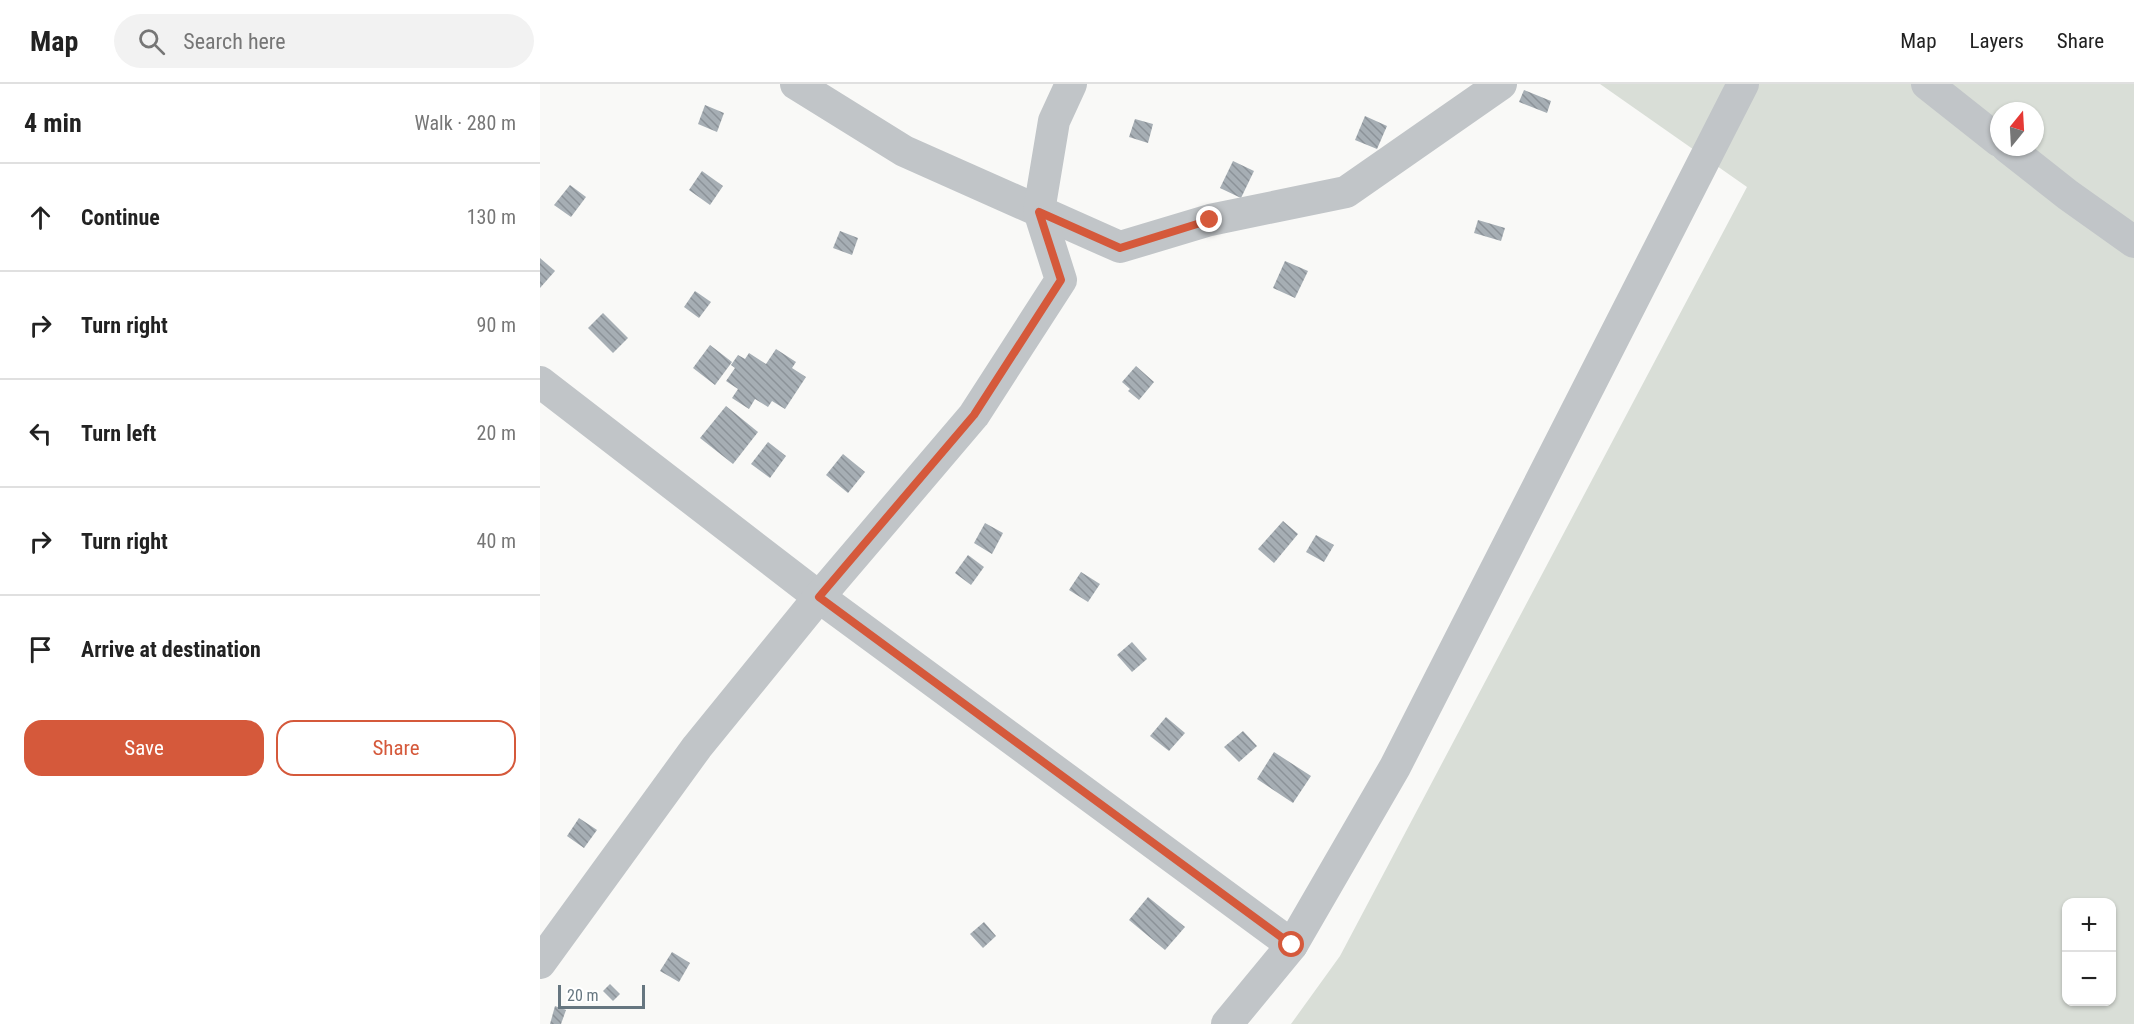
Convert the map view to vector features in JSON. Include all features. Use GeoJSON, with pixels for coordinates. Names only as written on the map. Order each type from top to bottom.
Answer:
{"type":"FeatureCollection","features":[{"type":"Feature","properties":{"kind":"street"},"geometry":{"type":"LineString","coordinates":[[796,84],[904,151],[1120,248],[1210,220],[1346,192],[1501,84]]}},
{"type":"Feature","properties":{"kind":"street"},"geometry":{"type":"LineString","coordinates":[[540,963],[697,747],[819,597],[974,415],[1061,280],[1039,212],[1054,121],[1071,84]]}},
{"type":"Feature","properties":{"kind":"street"},"geometry":{"type":"LineString","coordinates":[[1227,1024],[1292,945],[1395,766],[1743,84]]}},
{"type":"Feature","properties":{"kind":"street"},"geometry":{"type":"LineString","coordinates":[[1927,84],[1990,134]]}},
{"type":"Feature","properties":{"kind":"street"},"geometry":{"type":"LineString","coordinates":[[2018,156],[2134,242]]}},
{"type":"Feature","properties":{"kind":"street"},"geometry":{"type":"LineString","coordinates":[[540,382],[819,597],[1292,945]]}},
{"type":"Feature","properties":{"kind":"shaded area"},"geometry":{"type":"Polygon","coordinates":[[[1600,84],[2134,84],[2134,1024],[1291,1024],[1340,956],[1747,187],[1600,84]]]}},
{"type":"Feature","properties":{"kind":"building"},"geometry":{"type":"Polygon","coordinates":[[[1524,90],[1551,101],[1547,113],[1519,102],[1524,90]]]}},
{"type":"Feature","properties":{"kind":"building"},"geometry":{"type":"Polygon","coordinates":[[[705,105],[724,113],[717,132],[698,124],[705,105]]]}},
{"type":"Feature","properties":{"kind":"building"},"geometry":{"type":"Polygon","coordinates":[[[1365,116],[1387,126],[1377,149],[1355,140],[1365,116]]]}},
{"type":"Feature","properties":{"kind":"building"},"geometry":{"type":"Polygon","coordinates":[[[1135,119],[1153,124],[1148,143],[1129,137],[1135,119]]]}},
{"type":"Feature","properties":{"kind":"building"},"geometry":{"type":"Polygon","coordinates":[[[1233,161],[1254,171],[1241,198],[1220,188],[1233,161]]]}},
{"type":"Feature","properties":{"kind":"building"},"geometry":{"type":"Polygon","coordinates":[[[702,171],[723,186],[710,205],[689,190],[702,171]]]}},
{"type":"Feature","properties":{"kind":"building"},"geometry":{"type":"Polygon","coordinates":[[[570,185],[586,197],[571,217],[554,205],[570,185]]]}},
{"type":"Feature","properties":{"kind":"building"},"geometry":{"type":"Polygon","coordinates":[[[1478,220],[1505,228],[1501,241],[1474,233],[1478,220]]]}},
{"type":"Feature","properties":{"kind":"building"},"geometry":{"type":"Polygon","coordinates":[[[840,231],[858,238],[852,255],[833,248],[840,231]]]}},
{"type":"Feature","properties":{"kind":"building"},"geometry":{"type":"Polygon","coordinates":[[[540,258],[555,271],[540,288],[540,258]]]}},
{"type":"Feature","properties":{"kind":"building"},"geometry":{"type":"Polygon","coordinates":[[[1285,261],[1308,271],[1295,298],[1273,288],[1285,261]]]}},
{"type":"Feature","properties":{"kind":"building"},"geometry":{"type":"Polygon","coordinates":[[[695,291],[711,302],[699,318],[684,307],[695,291]]]}},
{"type":"Feature","properties":{"kind":"building"},"geometry":{"type":"Polygon","coordinates":[[[603,313],[628,338],[613,353],[588,328],[603,313]]]}},
{"type":"Feature","properties":{"kind":"building"},"geometry":{"type":"Polygon","coordinates":[[[710,345],[732,362],[715,385],[693,368],[710,345]]]}},
{"type":"Feature","properties":{"kind":"building"},"geometry":{"type":"Polygon","coordinates":[[[776,349],[796,362],[792,368],[806,377],[785,409],[772,401],[768,407],[755,399],[749,409],[732,398],[738,389],[726,381],[735,368],[731,365],[738,355],[745,359],[749,353],[766,364],[776,349]]]}},
{"type":"Feature","properties":{"kind":"building"},"geometry":{"type":"Polygon","coordinates":[[[1136,366],[1154,382],[1139,400],[1128,391],[1130,389],[1122,382],[1136,366]]]}},
{"type":"Feature","properties":{"kind":"building"},"geometry":{"type":"Polygon","coordinates":[[[726,406],[758,432],[733,464],[700,438],[726,406]]]}},
{"type":"Feature","properties":{"kind":"building"},"geometry":{"type":"Polygon","coordinates":[[[768,442],[786,456],[770,478],[751,464],[768,442]]]}},
{"type":"Feature","properties":{"kind":"building"},"geometry":{"type":"Polygon","coordinates":[[[843,454],[865,472],[848,493],[826,475],[843,454]]]}},
{"type":"Feature","properties":{"kind":"building"},"geometry":{"type":"Polygon","coordinates":[[[1283,521],[1298,534],[1274,563],[1258,549],[1283,521]]]}},
{"type":"Feature","properties":{"kind":"building"},"geometry":{"type":"Polygon","coordinates":[[[985,523],[1003,533],[992,554],[974,543],[985,523]]]}},
{"type":"Feature","properties":{"kind":"building"},"geometry":{"type":"Polygon","coordinates":[[[1316,535],[1334,545],[1324,562],[1306,552],[1316,535]]]}},
{"type":"Feature","properties":{"kind":"building"},"geometry":{"type":"Polygon","coordinates":[[[968,555],[984,567],[971,585],[955,573],[968,555]]]}},
{"type":"Feature","properties":{"kind":"building"},"geometry":{"type":"Polygon","coordinates":[[[1081,572],[1100,584],[1088,602],[1069,590],[1081,572]]]}},
{"type":"Feature","properties":{"kind":"building"},"geometry":{"type":"Polygon","coordinates":[[[1132,642],[1147,659],[1132,672],[1117,655],[1132,642]]]}},
{"type":"Feature","properties":{"kind":"building"},"geometry":{"type":"Polygon","coordinates":[[[1166,717],[1185,733],[1169,751],[1150,736],[1166,717]]]}},
{"type":"Feature","properties":{"kind":"building"},"geometry":{"type":"Polygon","coordinates":[[[1243,731],[1257,746],[1239,762],[1224,747],[1243,731]]]}},
{"type":"Feature","properties":{"kind":"building"},"geometry":{"type":"Polygon","coordinates":[[[1274,752],[1311,776],[1293,803],[1257,779],[1274,752]]]}},
{"type":"Feature","properties":{"kind":"building"},"geometry":{"type":"Polygon","coordinates":[[[579,818],[597,830],[584,848],[567,836],[579,818]]]}},
{"type":"Feature","properties":{"kind":"building"},"geometry":{"type":"Polygon","coordinates":[[[1148,897],[1185,927],[1165,950],[1129,920],[1148,897]]]}},
{"type":"Feature","properties":{"kind":"building"},"geometry":{"type":"Polygon","coordinates":[[[984,922],[996,936],[983,948],[970,934],[984,922]]]}},
{"type":"Feature","properties":{"kind":"building"},"geometry":{"type":"Polygon","coordinates":[[[672,952],[690,963],[679,982],[660,971],[672,952]]]}},
{"type":"Feature","properties":{"kind":"building"},"geometry":{"type":"Polygon","coordinates":[[[610,984],[620,994],[613,1001],[603,991],[610,984]]]}},
{"type":"Feature","properties":{"kind":"building"},"geometry":{"type":"Polygon","coordinates":[[[555,1006],[566,1010],[561,1024],[550,1024],[555,1006]]]}},
{"type":"Feature","properties":{"kind":"route"},"geometry":{"type":"LineString","coordinates":[[1210,220],[1120,248],[1039,212],[1061,280],[974,415],[819,597],[1292,945]]}}]}
